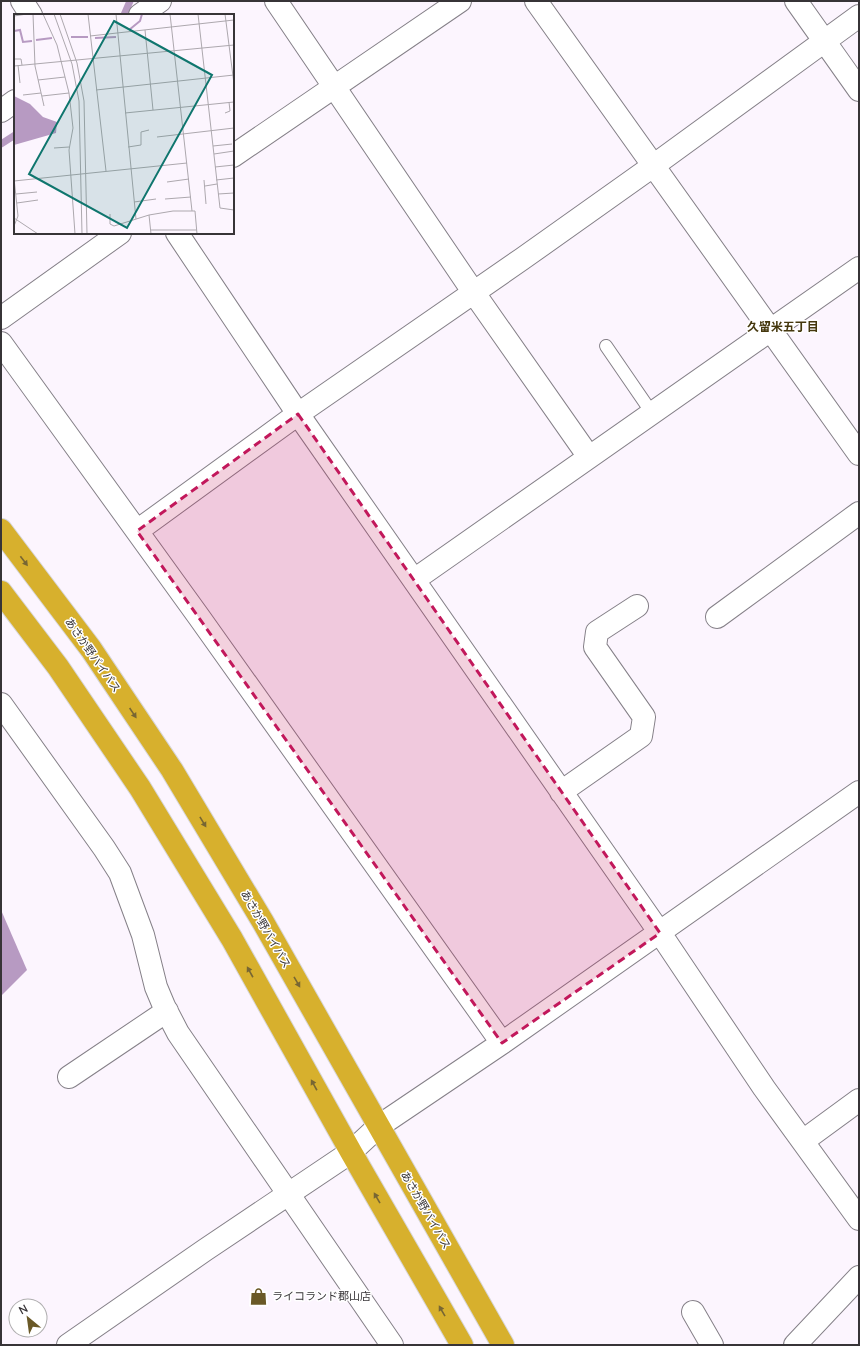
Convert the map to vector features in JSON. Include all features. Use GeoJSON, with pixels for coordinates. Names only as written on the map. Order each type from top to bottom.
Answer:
{"type":"FeatureCollection","features":[{"type":"Feature","properties":{"kind":"highway","name":"あさか野バイパス"},"geometry":{"type":"LineString","coordinates":[[1,530],[91,649],[172,770],[263,922],[503,1345]]}},
{"type":"Feature","properties":{"kind":"highway"},"geometry":{"type":"LineString","coordinates":[[1,592],[58,667],[140,788],[232,939],[351,1152],[462,1345]]}},
{"type":"Feature","properties":{"kind":"street"},"geometry":{"type":"LineString","coordinates":[[22,1],[30,14]]}},
{"type":"Feature","properties":{"kind":"street"},"geometry":{"type":"LineString","coordinates":[[141,14],[160,1]]}},
{"type":"Feature","properties":{"kind":"street"},"geometry":{"type":"LineString","coordinates":[[276,1],[474,293],[589,457]]}},
{"type":"Feature","properties":{"kind":"street"},"geometry":{"type":"LineString","coordinates":[[234,155],[460,1]]}},
{"type":"Feature","properties":{"kind":"street"},"geometry":{"type":"LineString","coordinates":[[536,1],[859,454]]}},
{"type":"Feature","properties":{"kind":"street"},"geometry":{"type":"LineString","coordinates":[[796,1],[859,90]]}},
{"type":"Feature","properties":{"kind":"street"},"geometry":{"type":"LineString","coordinates":[[137,531],[298,414],[474,293],[653,166],[859,16]]}},
{"type":"Feature","properties":{"kind":"street"},"geometry":{"type":"LineString","coordinates":[[1,111],[14,103]]}},
{"type":"Feature","properties":{"kind":"street"},"geometry":{"type":"LineString","coordinates":[[1,318],[119,234]]}},
{"type":"Feature","properties":{"kind":"street"},"geometry":{"type":"LineString","coordinates":[[178,234],[298,414],[660,933],[760,1081],[859,1219]]}},
{"type":"Feature","properties":{"kind":"street"},"geometry":{"type":"LineString","coordinates":[[414,580],[859,268]]}},
{"type":"Feature","properties":{"kind":"street"},"geometry":{"type":"LineString","coordinates":[[1,343],[502,1043]]}},
{"type":"Feature","properties":{"kind":"street"},"geometry":{"type":"LineString","coordinates":[[717,617],[859,513]]}},
{"type":"Feature","properties":{"kind":"street"},"geometry":{"type":"LineString","coordinates":[[562,792],[641,736],[644,718],[596,647],[597,632],[637,606]]}},
{"type":"Feature","properties":{"kind":"street"},"geometry":{"type":"LineString","coordinates":[[1,704],[86,822],[120,873],[143,935],[156,987],[178,1033],[392,1345]]}},
{"type":"Feature","properties":{"kind":"street"},"geometry":{"type":"LineString","coordinates":[[68,1345],[205,1250],[351,1152],[379,1126],[502,1043],[859,792]]}},
{"type":"Feature","properties":{"kind":"street"},"geometry":{"type":"LineString","coordinates":[[69,1077],[167,1010]]}},
{"type":"Feature","properties":{"kind":"street"},"geometry":{"type":"LineString","coordinates":[[803,1141],[859,1100]]}},
{"type":"Feature","properties":{"kind":"street"},"geometry":{"type":"LineString","coordinates":[[795,1345],[859,1277]]}},
{"type":"Feature","properties":{"kind":"street"},"geometry":{"type":"LineString","coordinates":[[693,1312],[712,1345]]}},
{"type":"Feature","properties":{"kind":"lane"},"geometry":{"type":"LineString","coordinates":[[606,346],[652,413]]}},
{"type":"Feature","properties":{"kind":"highlighted area"},"geometry":{"type":"Polygon","coordinates":[[[298,414],[660,933],[502,1043],[137,531],[298,414]]]}},
{"type":"Feature","properties":{"kind":"shaded area"},"geometry":{"type":"Polygon","coordinates":[[[1,910],[27,970],[1,996],[1,910]]]}},
{"type":"Feature","properties":{"kind":"waterway"},"geometry":{"type":"LineString","coordinates":[[124,14],[130,1]]}},
{"type":"Feature","properties":{"kind":"waterway"},"geometry":{"type":"LineString","coordinates":[[1,144],[14,136]]}},
{"type":"Feature","properties":{"kind":"place","name":"ライコランド郡山店"},"geometry":{"type":"Point","coordinates":[259,1296]}},
{"type":"Feature","properties":{"kind":"district","name":"久留米五丁目"},"geometry":{"type":"Point","coordinates":[783,327]}}]}
